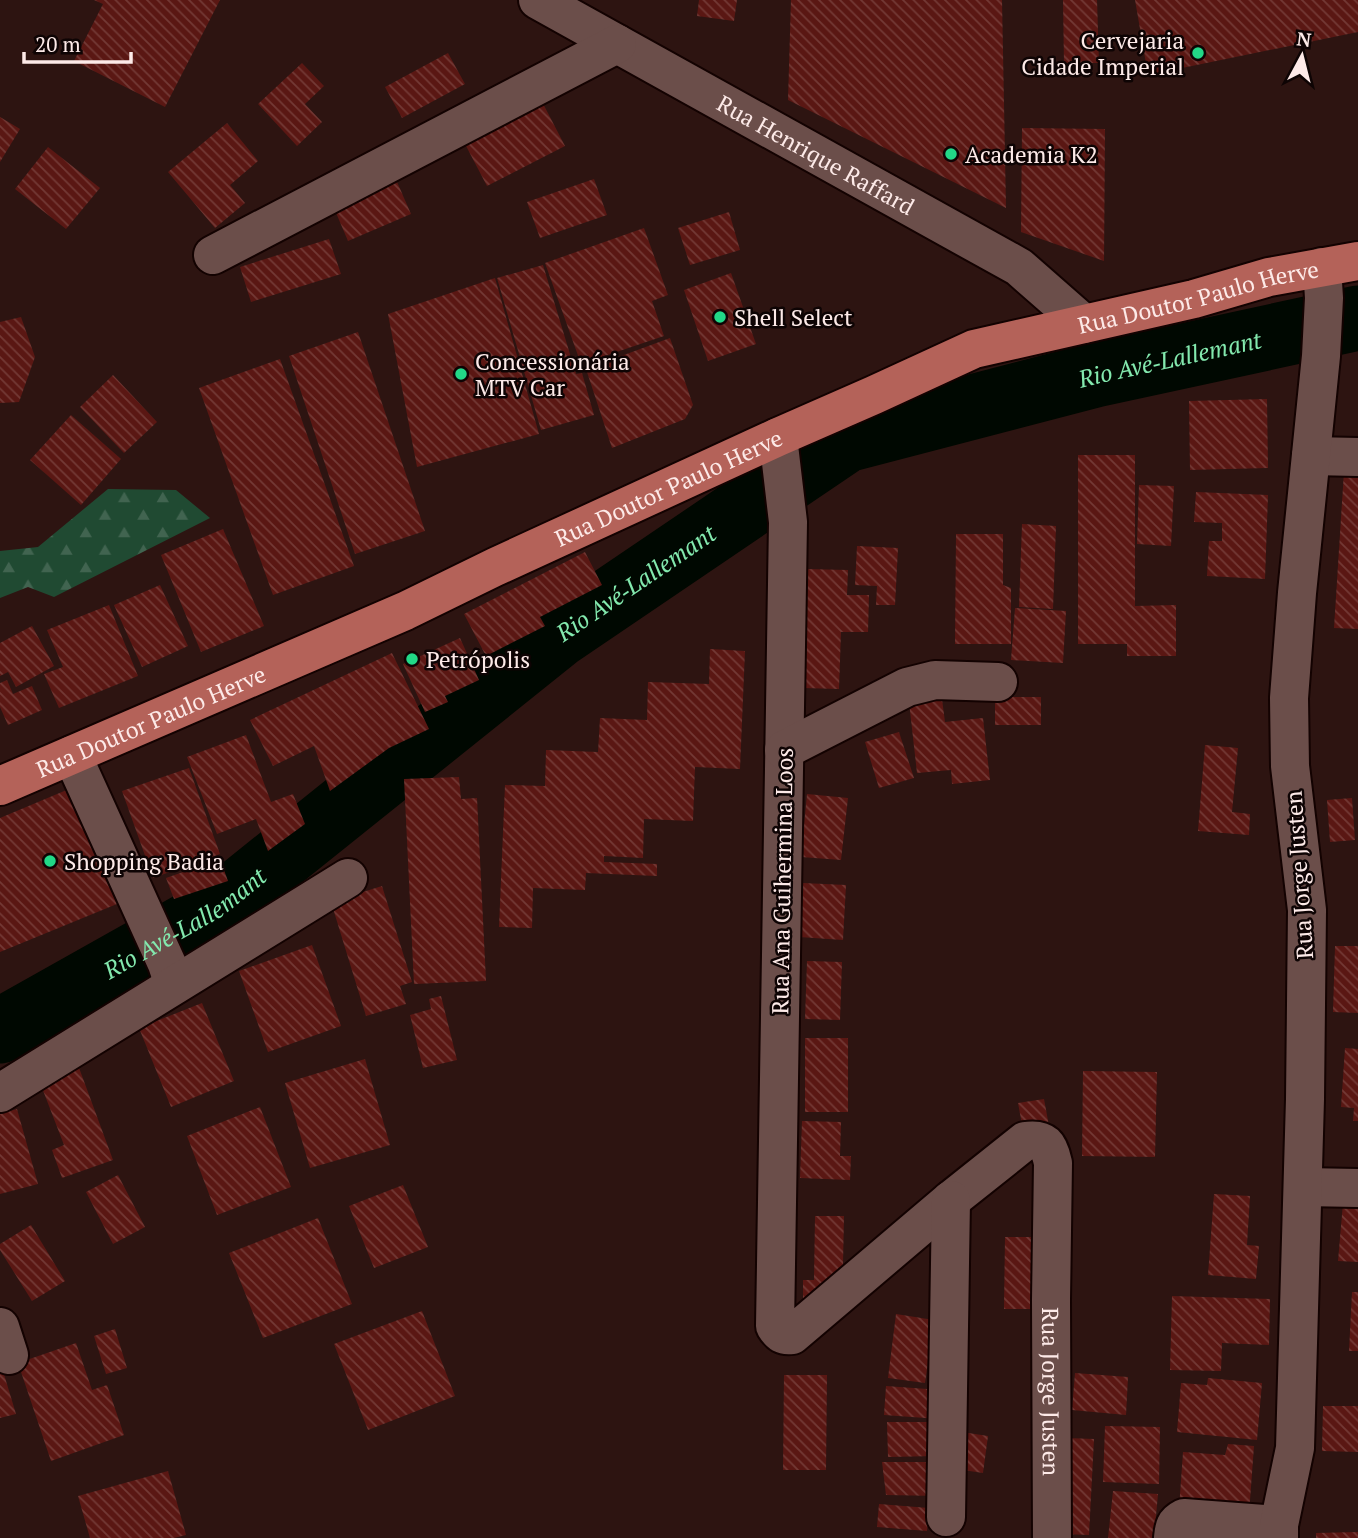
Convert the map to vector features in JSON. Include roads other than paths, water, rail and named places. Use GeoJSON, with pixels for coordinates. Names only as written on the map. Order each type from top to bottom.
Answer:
{"type":"FeatureCollection","features":[{"type":"Feature","properties":{"kind":"main road","name":"Rua Doutor Paulo Herve"},"geometry":{"type":"LineString","coordinates":[[0,786],[405,611],[495,567],[780,452],[874,395],[974,349],[1194,299],[1269,277],[1334,276]]}},
{"type":"Feature","properties":{"kind":"street","name":"Rua Henrique Raffard"},"geometry":{"type":"LineString","coordinates":[[538,0],[1020,267],[1084,324]]}},
{"type":"Feature","properties":{"kind":"street"},"geometry":{"type":"LineString","coordinates":[[213,255],[617,44]]}},
{"type":"Feature","properties":{"kind":"street","name":"Rua Jorge Justen"},"geometry":{"type":"LineString","coordinates":[[1173,1538],[1174,1527],[1184,1518],[1279,1531],[1295,1448],[1303,1187],[1307,910],[1290,766],[1289,698],[1321,356],[1334,276]]}},
{"type":"Feature","properties":{"kind":"street","name":"Rua Ana Guihermina Loos"},"geometry":{"type":"LineString","coordinates":[[780,452],[788,523],[775,1326],[779,1333],[792,1335],[951,1200]]}},
{"type":"Feature","properties":{"kind":"street"},"geometry":{"type":"LineString","coordinates":[[1311,456],[1358,457]]}},
{"type":"Feature","properties":{"kind":"street"},"geometry":{"type":"LineString","coordinates":[[784,750],[907,687],[936,680],[998,682]]}},
{"type":"Feature","properties":{"kind":"street"},"geometry":{"type":"LineString","coordinates":[[72,755],[171,974]]}},
{"type":"Feature","properties":{"kind":"street"},"geometry":{"type":"LineString","coordinates":[[0,1093],[171,974],[348,878]]}},
{"type":"Feature","properties":{"kind":"street","name":"Rua Jorge Justen"},"geometry":{"type":"LineString","coordinates":[[951,1200],[1025,1141],[1035,1139],[1050,1148],[1053,1163],[1052,1538]]}},
{"type":"Feature","properties":{"kind":"street"},"geometry":{"type":"LineString","coordinates":[[1303,1187],[1358,1188]]}},
{"type":"Feature","properties":{"kind":"street"},"geometry":{"type":"LineString","coordinates":[[946,1517],[951,1200]]}},
{"type":"Feature","properties":{"kind":"waterway","name":"Rio Avé‐Lallemant"},"geometry":{"type":"LineString","coordinates":[[0,1031],[217,909],[560,634],[846,440],[1095,375],[1358,318]]}},
{"type":"Feature","properties":{"kind":"place","name":"Cervejaria Cidade Imperial"},"geometry":{"type":"Point","coordinates":[1198,53]}},
{"type":"Feature","properties":{"kind":"place","name":"Academia K2"},"geometry":{"type":"Point","coordinates":[951,154]}},
{"type":"Feature","properties":{"kind":"place","name":"Shell Select"},"geometry":{"type":"Point","coordinates":[720,317]}},
{"type":"Feature","properties":{"kind":"place","name":"Concessionária MTV Car"},"geometry":{"type":"Point","coordinates":[461,374]}},
{"type":"Feature","properties":{"kind":"place","name":"Petrópolis"},"geometry":{"type":"Point","coordinates":[412,659]}},
{"type":"Feature","properties":{"kind":"place","name":"Shopping Badia"},"geometry":{"type":"Point","coordinates":[50,861]}}]}
